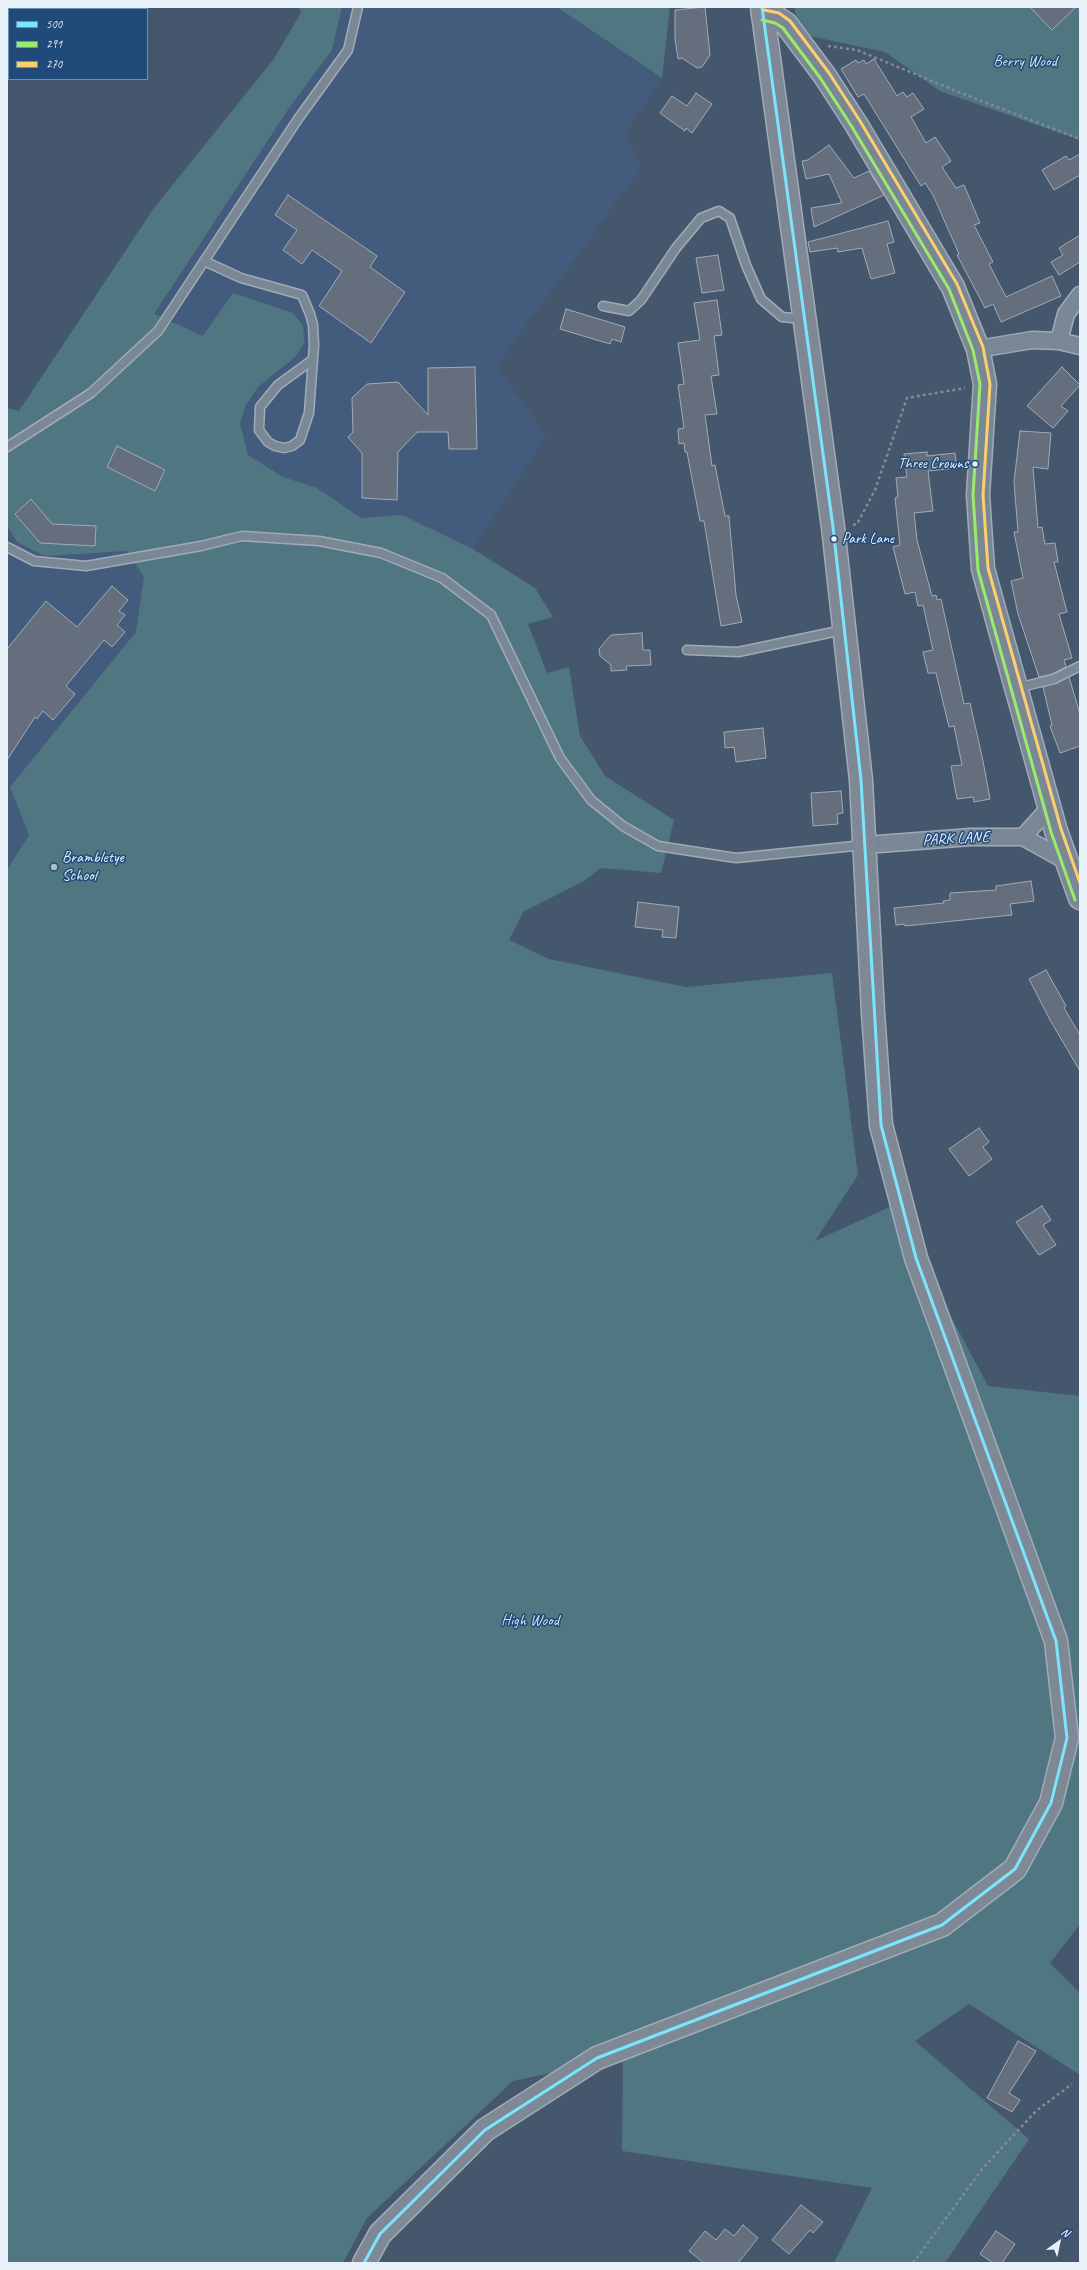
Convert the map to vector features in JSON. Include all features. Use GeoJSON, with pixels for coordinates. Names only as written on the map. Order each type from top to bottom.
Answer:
{"type":"FeatureCollection","features":[{"type":"Feature","properties":{"kind":"highway"},"geometry":{"type":"LineString","coordinates":[[364,2263],[380,2234],[485,2130],[597,2058],[942,1925],[1015,1869],[1051,1803],[1067,1738],[1056,1641],[916,1258],[881,1125],[873,1013],[866,845],[861,780],[843,630],[833,527],[804,319],[799,270],[762,11]]}},
{"type":"Feature","properties":{"kind":"street"},"geometry":{"type":"LineString","coordinates":[[762,11],[786,24],[825,76],[856,124],[953,287],[978,349],[985,384],[978,495],[983,569],[1050,808],[1066,861],[1080,898]]}},
{"type":"Feature","properties":{"kind":"street"},"geometry":{"type":"LineString","coordinates":[[1059,341],[1066,314],[1080,295]]}},
{"type":"Feature","properties":{"kind":"street"},"geometry":{"type":"LineString","coordinates":[[978,349],[1032,340],[1059,341],[1080,346]]}},
{"type":"Feature","properties":{"kind":"street"},"geometry":{"type":"LineString","coordinates":[[1050,808],[1023,837],[1066,861]]}},
{"type":"Feature","properties":{"kind":"street","name":"PARK LANE"},"geometry":{"type":"LineString","coordinates":[[866,845],[971,837],[1023,837]]}},
{"type":"Feature","properties":{"kind":"lane"},"geometry":{"type":"LineString","coordinates":[[7,447],[91,393],[158,331],[298,119],[348,50],[358,7]]}},
{"type":"Feature","properties":{"kind":"lane"},"geometry":{"type":"LineString","coordinates":[[603,306],[629,311],[641,300],[676,248],[701,218],[719,211],[730,218],[746,265],[761,299],[782,317],[804,319]]}},
{"type":"Feature","properties":{"kind":"lane"},"geometry":{"type":"LineString","coordinates":[[204,261],[241,278],[302,296],[313,325],[314,345],[311,361],[309,413],[300,440],[292,446],[284,448],[275,446],[268,442],[259,430],[260,407],[278,385],[311,361]]}},
{"type":"Feature","properties":{"kind":"lane"},"geometry":{"type":"LineString","coordinates":[[7,547],[34,561],[86,566],[201,546],[242,536],[319,541],[381,553],[442,578],[491,615],[560,758],[591,800],[623,826],[658,846],[736,858],[866,845]]}},
{"type":"Feature","properties":{"kind":"lane"},"geometry":{"type":"LineString","coordinates":[[687,650],[738,652],[843,630]]}},
{"type":"Feature","properties":{"kind":"lane"},"geometry":{"type":"LineString","coordinates":[[1016,688],[1054,679],[1080,666]]}},
{"type":"Feature","properties":{"kind":"path"},"geometry":{"type":"LineString","coordinates":[[800,43],[857,50],[1080,139]]}},
{"type":"Feature","properties":{"kind":"path"},"geometry":{"type":"LineString","coordinates":[[833,527],[857,524],[875,490],[908,398],[985,384]]}},
{"type":"Feature","properties":{"kind":"path"},"geometry":{"type":"LineString","coordinates":[[913,2263],[983,2168],[1036,2111],[1072,2084]]}},
{"type":"Feature","properties":{"kind":"shaded area","name":"Brambletye School"},"geometry":{"type":"Polygon","coordinates":[[[299,7],[557,7],[662,78],[625,133],[641,168],[496,366],[546,435],[473,549],[456,580],[144,577],[136,632],[10,787],[29,835],[7,1664],[7,408],[19,411],[154,208],[273,60],[301,13],[299,7]]]}},
{"type":"Feature","properties":{"kind":"green space","name":"High Wood"},"geometry":{"type":"Polygon","coordinates":[[[299,7],[342,7],[332,50],[289,108],[154,314],[203,336],[233,293],[293,313],[303,325],[304,343],[295,357],[258,387],[246,405],[240,423],[248,455],[283,477],[317,488],[361,518],[402,515],[473,549],[535,588],[553,617],[528,624],[547,673],[569,667],[580,736],[605,776],[674,820],[661,873],[601,868],[584,881],[523,912],[509,940],[549,959],[686,987],[832,973],[858,1175],[815,1241],[892,1206],[988,1386],[1080,1396],[1080,1924],[1050,1963],[1080,1993],[1080,2075],[969,2004],[915,2041],[1029,2139],[945,2263],[834,2263],[872,2188],[622,2151],[623,2058],[513,2081],[367,2218],[343,2263],[7,2263],[7,870],[29,835],[10,787],[136,632],[144,577],[127,551],[45,556],[17,542],[7,525],[7,408],[19,411],[154,208],[273,60],[301,13],[299,7]]]}},
{"type":"Feature","properties":{"kind":"green space"},"geometry":{"type":"Polygon","coordinates":[[[557,7],[670,7],[662,78],[557,7]]]}},
{"type":"Feature","properties":{"kind":"green space","name":"Berry Wood"},"geometry":{"type":"Polygon","coordinates":[[[794,7],[1080,7],[1080,140],[940,91],[885,52],[800,34],[794,7]]]}},
{"type":"Feature","properties":{"kind":"building"},"geometry":{"type":"Polygon","coordinates":[[[705,7],[710,55],[702,67],[697,68],[682,58],[678,59],[675,39],[675,10],[705,7]]]}},
{"type":"Feature","properties":{"kind":"building"},"geometry":{"type":"Polygon","coordinates":[[[1030,7],[1076,7],[1052,30],[1030,7]]]}},
{"type":"Feature","properties":{"kind":"building"},"geometry":{"type":"Polygon","coordinates":[[[874,59],[897,96],[903,92],[907,97],[913,93],[924,109],[911,117],[926,143],[935,137],[951,161],[942,167],[956,188],[964,185],[980,223],[974,225],[993,262],[989,264],[1006,297],[1052,276],[1061,296],[1001,322],[993,304],[985,308],[957,255],[959,254],[933,195],[925,183],[921,186],[864,94],[858,97],[841,69],[856,60],[858,63],[864,60],[866,64],[874,59]]]}},
{"type":"Feature","properties":{"kind":"building"},"geometry":{"type":"Polygon","coordinates":[[[696,93],[712,104],[692,133],[686,128],[685,131],[660,113],[672,96],[687,106],[696,93]]]}},
{"type":"Feature","properties":{"kind":"building"},"geometry":{"type":"Polygon","coordinates":[[[829,145],[854,178],[869,171],[884,195],[814,227],[811,208],[842,203],[829,174],[806,179],[802,161],[808,160],[829,145]]]}},
{"type":"Feature","properties":{"kind":"building"},"geometry":{"type":"Polygon","coordinates":[[[1080,154],[1080,175],[1054,190],[1042,170],[1066,156],[1069,160],[1080,154]]]}},
{"type":"Feature","properties":{"kind":"building"},"geometry":{"type":"Polygon","coordinates":[[[288,195],[377,256],[370,267],[405,292],[371,343],[319,306],[342,271],[312,250],[302,264],[283,250],[297,230],[275,215],[288,195]]]}},
{"type":"Feature","properties":{"kind":"building"},"geometry":{"type":"Polygon","coordinates":[[[888,221],[894,242],[887,244],[895,273],[871,279],[862,248],[838,252],[837,248],[810,252],[808,242],[888,221]]]}},
{"type":"Feature","properties":{"kind":"building"},"geometry":{"type":"Polygon","coordinates":[[[1080,235],[1080,262],[1059,275],[1051,262],[1063,255],[1059,248],[1080,235]]]}},
{"type":"Feature","properties":{"kind":"building"},"geometry":{"type":"Polygon","coordinates":[[[718,255],[724,290],[702,293],[696,258],[718,255]]]}},
{"type":"Feature","properties":{"kind":"building"},"geometry":{"type":"Polygon","coordinates":[[[717,300],[722,335],[714,336],[719,375],[711,376],[717,414],[705,415],[712,466],[715,465],[725,516],[729,516],[736,595],[742,622],[721,626],[704,521],[700,521],[687,452],[685,452],[684,443],[679,444],[678,429],[684,428],[678,385],[684,384],[678,343],[700,340],[694,303],[717,300]]]}},
{"type":"Feature","properties":{"kind":"building"},"geometry":{"type":"Polygon","coordinates":[[[566,309],[625,327],[621,342],[612,339],[610,344],[560,329],[566,309]]]}},
{"type":"Feature","properties":{"kind":"building"},"geometry":{"type":"Polygon","coordinates":[[[475,367],[477,449],[449,449],[448,432],[417,432],[398,452],[397,500],[362,498],[362,453],[348,437],[353,432],[352,398],[367,384],[398,382],[428,415],[428,368],[475,367]]]}},
{"type":"Feature","properties":{"kind":"building"},"geometry":{"type":"Polygon","coordinates":[[[1062,367],[1080,385],[1061,406],[1068,411],[1053,428],[1027,406],[1062,367]]]}},
{"type":"Feature","properties":{"kind":"building"},"geometry":{"type":"Polygon","coordinates":[[[1020,431],[1051,433],[1048,469],[1033,467],[1038,528],[1042,527],[1045,544],[1055,543],[1058,562],[1054,562],[1067,612],[1059,614],[1072,658],[1064,660],[1066,667],[1052,674],[1039,677],[1018,614],[1011,581],[1023,578],[1014,532],[1018,532],[1014,482],[1020,431]]]}},
{"type":"Feature","properties":{"kind":"building"},"geometry":{"type":"Polygon","coordinates":[[[117,446],[165,470],[155,491],[107,467],[117,446]]]}},
{"type":"Feature","properties":{"kind":"building"},"geometry":{"type":"Polygon","coordinates":[[[927,452],[927,456],[955,453],[957,468],[928,471],[933,511],[914,513],[917,540],[932,596],[936,595],[937,600],[941,599],[964,704],[970,703],[983,761],[990,799],[974,802],[973,797],[957,799],[951,766],[962,765],[954,726],[949,727],[936,673],[928,673],[923,652],[933,650],[923,605],[918,606],[915,592],[905,594],[893,547],[900,545],[895,498],[898,497],[896,478],[907,477],[904,454],[927,452]]]}},
{"type":"Feature","properties":{"kind":"building"},"geometry":{"type":"Polygon","coordinates":[[[31,499],[52,524],[96,526],[95,546],[40,543],[15,514],[31,499]]]}},
{"type":"Feature","properties":{"kind":"building"},"geometry":{"type":"Polygon","coordinates":[[[112,586],[128,600],[119,611],[125,615],[117,625],[125,632],[112,647],[104,640],[66,686],[75,694],[53,720],[43,711],[37,719],[35,717],[7,760],[7,649],[46,601],[77,627],[112,586]]]}},
{"type":"Feature","properties":{"kind":"building"},"geometry":{"type":"Polygon","coordinates":[[[642,633],[643,650],[650,650],[651,665],[626,666],[627,670],[611,671],[611,665],[600,656],[599,649],[611,635],[642,633]]]}},
{"type":"Feature","properties":{"kind":"building"},"geometry":{"type":"Polygon","coordinates":[[[1069,677],[1080,714],[1080,746],[1060,753],[1050,726],[1052,725],[1043,687],[1069,677]]]}},
{"type":"Feature","properties":{"kind":"building"},"geometry":{"type":"Polygon","coordinates":[[[763,728],[766,758],[736,762],[734,747],[725,748],[724,732],[763,728]]]}},
{"type":"Feature","properties":{"kind":"building"},"geometry":{"type":"Polygon","coordinates":[[[841,791],[843,813],[837,814],[838,824],[813,826],[811,793],[841,791]]]}},
{"type":"Feature","properties":{"kind":"building"},"geometry":{"type":"Polygon","coordinates":[[[1031,881],[1034,901],[1010,904],[1012,915],[905,926],[904,924],[896,925],[894,908],[944,903],[943,901],[950,900],[950,893],[996,890],[996,886],[1031,881]]]}},
{"type":"Feature","properties":{"kind":"building"},"geometry":{"type":"Polygon","coordinates":[[[638,902],[679,907],[676,938],[662,937],[663,930],[635,927],[638,902]]]}},
{"type":"Feature","properties":{"kind":"building"},"geometry":{"type":"Polygon","coordinates":[[[1046,970],[1066,1006],[1064,1008],[1080,1035],[1080,1071],[1050,1020],[1029,979],[1046,970]]]}},
{"type":"Feature","properties":{"kind":"building"},"geometry":{"type":"Polygon","coordinates":[[[979,1128],[989,1142],[983,1147],[992,1159],[969,1176],[949,1149],[979,1128]]]}},
{"type":"Feature","properties":{"kind":"building"},"geometry":{"type":"Polygon","coordinates":[[[1042,1206],[1051,1220],[1043,1225],[1056,1245],[1039,1255],[1016,1222],[1042,1206]]]}},
{"type":"Feature","properties":{"kind":"building"},"geometry":{"type":"Polygon","coordinates":[[[1018,2041],[1036,2051],[1009,2093],[1020,2100],[1012,2112],[987,2098],[1018,2041]]]}},
{"type":"Feature","properties":{"kind":"building"},"geometry":{"type":"Polygon","coordinates":[[[801,2205],[823,2222],[813,2233],[810,2230],[789,2254],[772,2240],[801,2205]]]}},
{"type":"Feature","properties":{"kind":"building"},"geometry":{"type":"Polygon","coordinates":[[[743,2225],[758,2238],[738,2263],[704,2263],[689,2251],[705,2231],[716,2240],[725,2229],[734,2236],[743,2225]]]}},
{"type":"Feature","properties":{"kind":"building"},"geometry":{"type":"Polygon","coordinates":[[[996,2231],[1015,2244],[1002,2263],[993,2263],[980,2254],[996,2231]]]}},
{"type":"Feature","properties":{"kind":"transit line","name":"500"},"geometry":{"type":"LineString","coordinates":[[364,2263],[380,2234],[485,2130],[597,2058],[942,1925],[1015,1869],[1051,1803],[1067,1738],[1056,1641],[916,1258],[881,1125],[861,780],[833,527],[762,7]]}},
{"type":"Feature","properties":{"kind":"transit line","name":"270"},"geometry":{"type":"LineString","coordinates":[[764,10],[779,13],[790,21],[829,73],[860,121],[957,284],[983,347],[990,384],[983,495],[988,568],[1061,829],[1080,883]]}},
{"type":"Feature","properties":{"kind":"transit line","name":"291"},"geometry":{"type":"LineString","coordinates":[[762,20],[775,23],[783,28],[821,79],[852,127],[949,289],[973,350],[980,384],[973,495],[978,570],[1051,832],[1075,900]]}},
{"type":"Feature","properties":{"kind":"place","name":"Three Crowns"},"geometry":{"type":"Point","coordinates":[975,464]}},
{"type":"Feature","properties":{"kind":"place","name":"Park Lane"},"geometry":{"type":"Point","coordinates":[834,539]}},
{"type":"Feature","properties":{"kind":"place","name":"Brambletye School"},"geometry":{"type":"Point","coordinates":[54,867]}}]}
